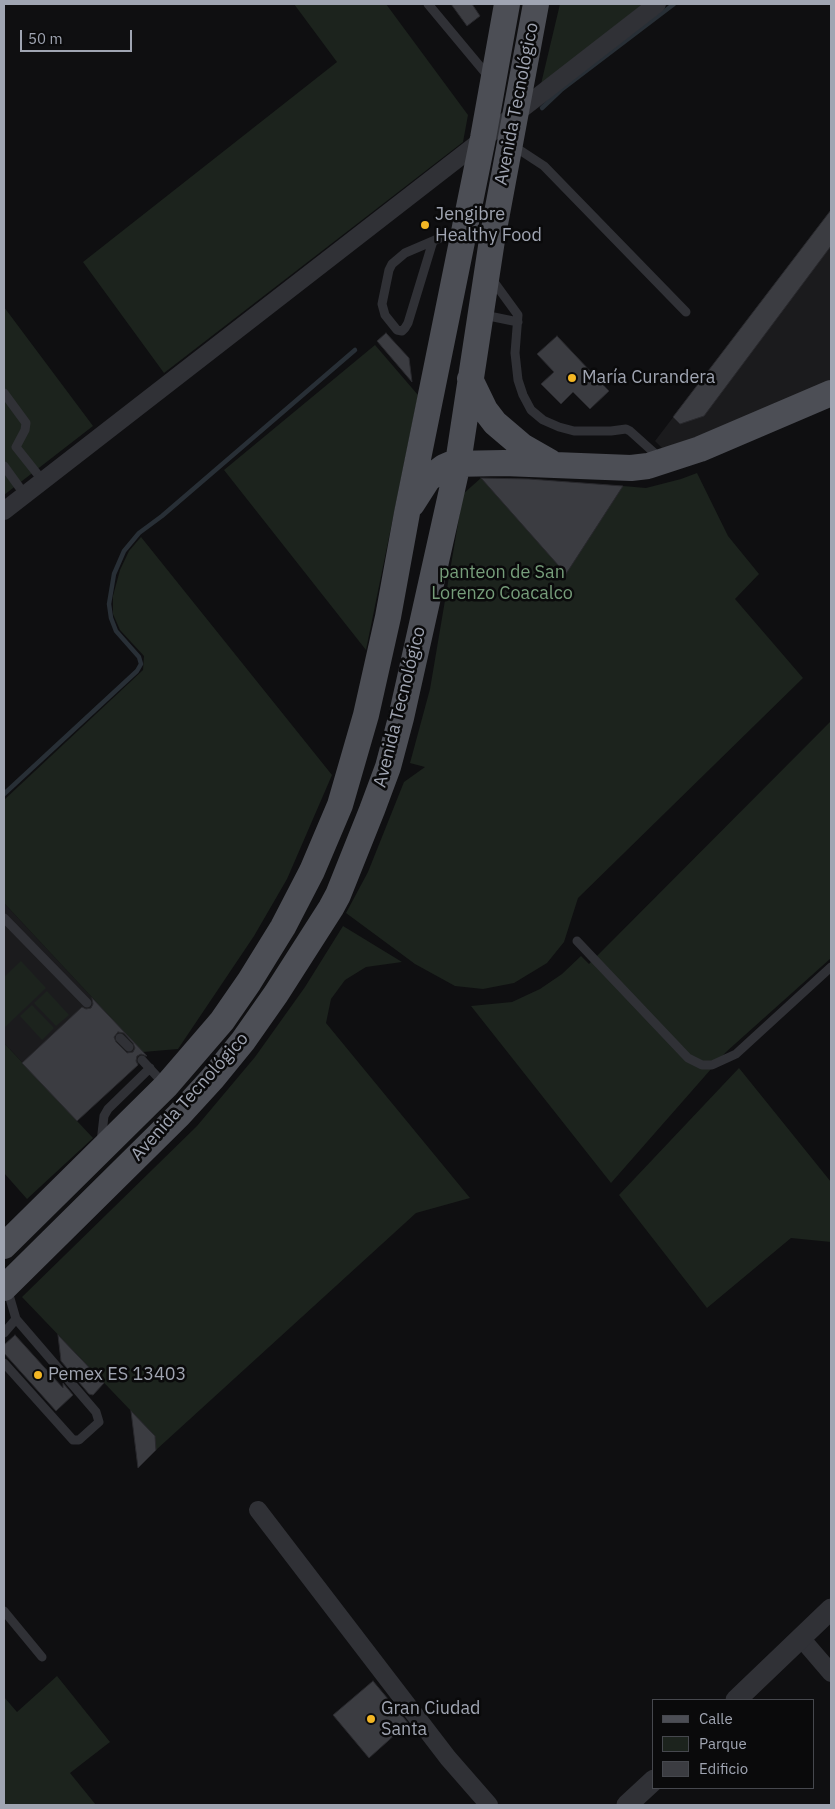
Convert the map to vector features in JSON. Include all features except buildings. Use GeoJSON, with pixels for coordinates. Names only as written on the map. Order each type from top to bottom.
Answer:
{"type":"FeatureCollection","features":[{"type":"Feature","properties":{"kind":"main road","name":"Avenida Tecnológico"},"geometry":{"type":"LineString","coordinates":[[4,1246],[99,1153],[158,1077],[222,1021],[283,927],[312,871],[337,813],[366,715],[388,617],[407,513],[494,82],[507,4]]}},
{"type":"Feature","properties":{"kind":"main road","name":"Avenida Tecnológico"},"geometry":{"type":"LineString","coordinates":[[5,1287],[179,1115],[243,1041],[276,994],[331,908],[372,810],[388,767],[401,718],[458,463],[509,143],[536,4]]}},
{"type":"Feature","properties":{"kind":"main road"},"geometry":{"type":"LineString","coordinates":[[470,379],[482,404],[495,424],[522,446],[555,465]]}},
{"type":"Feature","properties":{"kind":"main road"},"geometry":{"type":"LineString","coordinates":[[433,386],[434,406],[438,422],[448,448],[458,463]]}},
{"type":"Feature","properties":{"kind":"main road"},"geometry":{"type":"LineString","coordinates":[[407,513],[428,479],[444,467],[458,463],[631,468],[663,462],[700,449],[831,393]]}},
{"type":"Feature","properties":{"kind":"street"},"geometry":{"type":"LineString","coordinates":[[4,511],[657,4]]}},
{"type":"Feature","properties":{"kind":"street"},"geometry":{"type":"LineString","coordinates":[[258,1510],[448,1758],[489,1805]]}},
{"type":"Feature","properties":{"kind":"street"},"geometry":{"type":"LineString","coordinates":[[737,1699],[831,1609]]}},
{"type":"Feature","properties":{"kind":"street"},"geometry":{"type":"LineString","coordinates":[[801,1638],[831,1673]]}},
{"type":"Feature","properties":{"kind":"street"},"geometry":{"type":"LineString","coordinates":[[627,1805],[652,1782]]}},
{"type":"Feature","properties":{"kind":"lane"},"geometry":{"type":"LineString","coordinates":[[428,4],[494,82]]}},
{"type":"Feature","properties":{"kind":"lane"},"geometry":{"type":"LineString","coordinates":[[483,138],[509,143],[544,166],[686,312]]}},
{"type":"Feature","properties":{"kind":"lane"},"geometry":{"type":"LineString","coordinates":[[433,241],[408,323],[402,330],[397,330],[385,315],[382,304],[392,264],[405,253],[433,241],[464,230]]}},
{"type":"Feature","properties":{"kind":"lane"},"geometry":{"type":"LineString","coordinates":[[487,273],[517,313],[515,353],[518,380],[522,395],[532,410],[543,420],[566,429],[593,431],[626,429],[663,462]]}},
{"type":"Feature","properties":{"kind":"lane"},"geometry":{"type":"LineString","coordinates":[[481,315],[518,322]]}},
{"type":"Feature","properties":{"kind":"lane"},"geometry":{"type":"LineString","coordinates":[[4,394],[26,423],[25,430],[16,447],[43,482]]}},
{"type":"Feature","properties":{"kind":"lane"},"geometry":{"type":"LineString","coordinates":[[4,466],[25,495]]}},
{"type":"Feature","properties":{"kind":"lane"},"geometry":{"type":"LineString","coordinates":[[4,918],[88,1003]]}},
{"type":"Feature","properties":{"kind":"lane"},"geometry":{"type":"LineString","coordinates":[[577,941],[688,1058],[702,1065],[712,1065],[736,1054],[831,967]]}},
{"type":"Feature","properties":{"kind":"lane"},"geometry":{"type":"LineString","coordinates":[[120,1038],[129,1047]]}},
{"type":"Feature","properties":{"kind":"lane"},"geometry":{"type":"LineString","coordinates":[[142,1060],[158,1077]]}},
{"type":"Feature","properties":{"kind":"lane"},"geometry":{"type":"LineString","coordinates":[[4,1363],[73,1440],[79,1440],[99,1422],[96,1412],[16,1319],[5,1287]]}},
{"type":"Feature","properties":{"kind":"lane"},"geometry":{"type":"LineString","coordinates":[[4,1333],[16,1319]]}},
{"type":"Feature","properties":{"kind":"lane"},"geometry":{"type":"LineString","coordinates":[[4,1611],[42,1657]]}},
{"type":"Feature","properties":{"kind":"shaded area"},"geometry":{"type":"Polygon","coordinates":[[[831,210],[831,381],[683,445],[662,448],[655,441],[831,210]]]}},
{"type":"Feature","properties":{"kind":"shaded area"},"geometry":{"type":"Polygon","coordinates":[[[4,903],[147,1056],[77,1121],[4,1043],[4,903]]]}},
{"type":"Feature","properties":{"kind":"green space"},"geometry":{"type":"Polygon","coordinates":[[[294,4],[386,4],[468,115],[463,142],[164,373],[83,262],[337,62],[294,4]]]}},
{"type":"Feature","properties":{"kind":"green space"},"geometry":{"type":"Polygon","coordinates":[[[560,4],[643,4],[541,84],[560,4]]]}},
{"type":"Feature","properties":{"kind":"green space"},"geometry":{"type":"Polygon","coordinates":[[[4,307],[93,426],[4,495],[4,307]]]}},
{"type":"Feature","properties":{"kind":"green space"},"geometry":{"type":"Polygon","coordinates":[[[375,345],[418,395],[366,650],[224,470],[375,345]]]}},
{"type":"Feature","properties":{"kind":"green space","name":"panteon de San Lorenzo Coacalco"},"geometry":{"type":"Polygon","coordinates":[[[697,473],[728,536],[759,574],[735,599],[803,678],[578,898],[564,942],[547,963],[514,983],[483,989],[455,986],[415,964],[346,913],[368,872],[404,782],[425,767],[410,763],[430,689],[463,494],[481,478],[566,574],[623,486],[646,488],[697,473]]]}},
{"type":"Feature","properties":{"kind":"green space"},"geometry":{"type":"Polygon","coordinates":[[[141,537],[332,775],[287,879],[254,936],[178,1049],[143,1052],[4,903],[4,800],[143,670],[144,656],[120,630],[113,614],[113,596],[120,570],[129,551],[141,537]]]}},
{"type":"Feature","properties":{"kind":"green space"},"geometry":{"type":"Polygon","coordinates":[[[831,721],[831,958],[726,1052],[611,1183],[471,1006],[512,1002],[540,989],[562,974],[581,956],[589,964],[831,721]]]}},
{"type":"Feature","properties":{"kind":"green space"},"geometry":{"type":"Polygon","coordinates":[[[343,926],[402,962],[366,967],[345,980],[331,999],[326,1023],[470,1198],[416,1213],[156,1450],[155,1436],[22,1297],[197,1126],[255,1057],[305,987],[343,926]]]}},
{"type":"Feature","properties":{"kind":"green space"},"geometry":{"type":"Polygon","coordinates":[[[21,961],[46,988],[4,1028],[4,977],[21,961]]]}},
{"type":"Feature","properties":{"kind":"green space"},"geometry":{"type":"Polygon","coordinates":[[[47,991],[69,1015],[56,1026],[34,1003],[47,991]]]}},
{"type":"Feature","properties":{"kind":"green space"},"geometry":{"type":"Polygon","coordinates":[[[32,1005],[54,1028],[42,1040],[20,1016],[32,1005]]]}},
{"type":"Feature","properties":{"kind":"green space"},"geometry":{"type":"Polygon","coordinates":[[[4,1043],[93,1138],[27,1199],[4,1173],[4,1043]]]}},
{"type":"Feature","properties":{"kind":"green space"},"geometry":{"type":"Polygon","coordinates":[[[739,1068],[831,1182],[831,1242],[791,1238],[707,1308],[619,1195],[739,1068]]]}},
{"type":"Feature","properties":{"kind":"green space"},"geometry":{"type":"Polygon","coordinates":[[[57,1676],[110,1742],[70,1773],[96,1805],[4,1805],[4,1697],[17,1712],[57,1676]]]}},
{"type":"Feature","properties":{"kind":"waterway"},"geometry":{"type":"LineString","coordinates":[[542,108],[561,90],[674,4]]}},
{"type":"Feature","properties":{"kind":"waterway"},"geometry":{"type":"LineString","coordinates":[[4,794],[137,671],[141,664],[139,657],[116,631],[111,618],[109,604],[114,574],[124,551],[139,533],[162,516],[355,350]]}},
{"type":"Feature","properties":{"kind":"place","name":"Jengibre Healthy Food"},"geometry":{"type":"Point","coordinates":[425,225]}},
{"type":"Feature","properties":{"kind":"place","name":"María Curandera"},"geometry":{"type":"Point","coordinates":[572,378]}},
{"type":"Feature","properties":{"kind":"place","name":"Pemex ES 13403"},"geometry":{"type":"Point","coordinates":[38,1375]}},
{"type":"Feature","properties":{"kind":"place","name":"Gran Ciudad Santa"},"geometry":{"type":"Point","coordinates":[371,1719]}}]}
